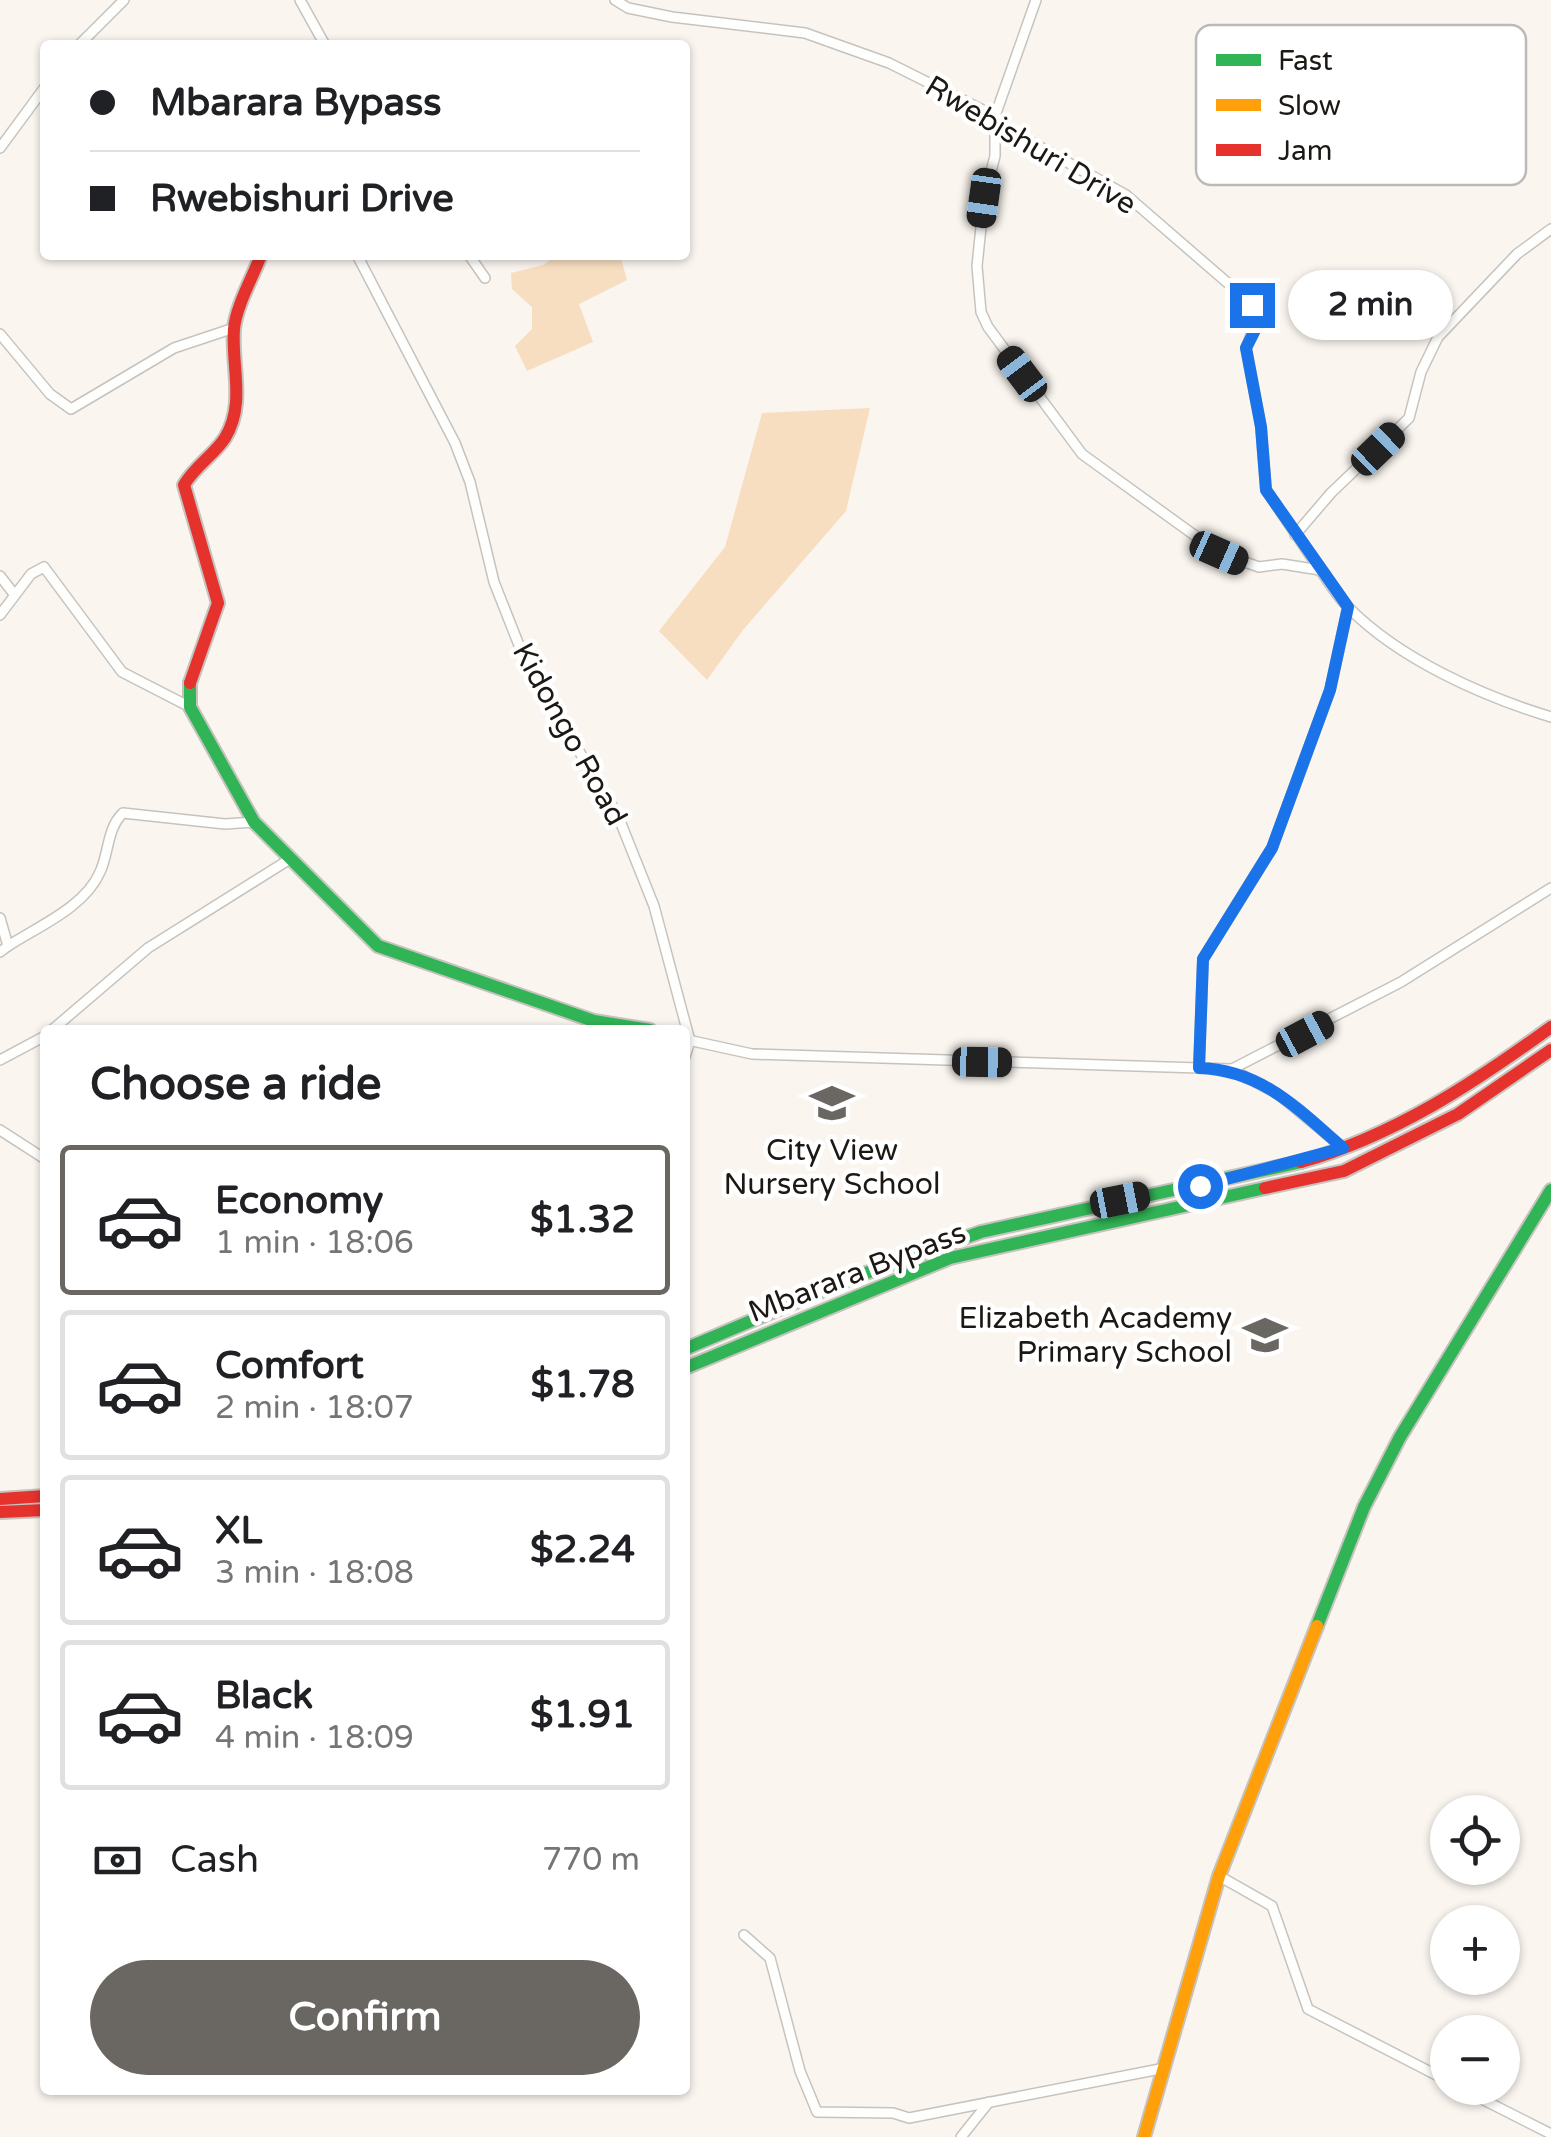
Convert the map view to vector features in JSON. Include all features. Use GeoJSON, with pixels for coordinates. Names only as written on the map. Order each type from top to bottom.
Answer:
{"type":"FeatureCollection","features":[{"type":"Feature","properties":{"kind":"main road"},"geometry":{"type":"LineString","coordinates":[[259,260],[234,328],[239,364],[232,418],[225,438],[194,468],[184,485],[218,603],[204,651],[190,678],[190,707],[254,822],[378,946],[594,1021],[619,1025]]}},
{"type":"Feature","properties":{"kind":"main road","name":"Mbarara Bypass"},"geometry":{"type":"LineString","coordinates":[[690,1347],[938,1245],[1026,1220],[1235,1179],[1343,1148],[1449,1094],[1551,1027]]}},
{"type":"Feature","properties":{"kind":"main road","name":"Mbarara Bypass"},"geometry":{"type":"LineString","coordinates":[[690,1366],[950,1258],[1344,1171],[1458,1114],[1551,1050]]}},
{"type":"Feature","properties":{"kind":"main road"},"geometry":{"type":"LineString","coordinates":[[1144,2137],[1160,2069],[1219,1876],[1364,1506],[1400,1438],[1551,1190]]}},
{"type":"Feature","properties":{"kind":"main road"},"geometry":{"type":"LineString","coordinates":[[0,1499],[40,1496]]}},
{"type":"Feature","properties":{"kind":"main road"},"geometry":{"type":"LineString","coordinates":[[0,1512],[40,1510]]}},
{"type":"Feature","properties":{"kind":"street"},"geometry":{"type":"LineString","coordinates":[[84,40],[124,0]]}},
{"type":"Feature","properties":{"kind":"street"},"geometry":{"type":"LineString","coordinates":[[300,0],[321,40]]}},
{"type":"Feature","properties":{"kind":"street","name":"Rwebishuri Drive"},"geometry":{"type":"LineString","coordinates":[[615,0],[628,8],[672,16],[805,34],[889,62],[995,116],[1015,133],[1126,195],[1260,311],[1246,348],[1261,427],[1264,478],[1270,498],[1348,607],[1439,670],[1551,717]]}},
{"type":"Feature","properties":{"kind":"street"},"geometry":{"type":"LineString","coordinates":[[1036,0],[995,116],[996,156],[982,213],[976,288],[981,312],[1004,350],[1082,454],[1219,553],[1259,566],[1282,564],[1320,570]]}},
{"type":"Feature","properties":{"kind":"street"},"geometry":{"type":"LineString","coordinates":[[0,148],[40,95]]}},
{"type":"Feature","properties":{"kind":"street"},"geometry":{"type":"LineString","coordinates":[[1295,535],[1331,493],[1409,418],[1421,372],[1438,337],[1518,254],[1551,228]]}},
{"type":"Feature","properties":{"kind":"street","name":"Kidongo Road"},"geometry":{"type":"LineString","coordinates":[[359,260],[455,442],[470,482],[494,582],[526,664],[618,816],[654,906],[683,1025]]}},
{"type":"Feature","properties":{"kind":"street"},"geometry":{"type":"LineString","coordinates":[[472,260],[485,278]]}},
{"type":"Feature","properties":{"kind":"street"},"geometry":{"type":"LineString","coordinates":[[0,334],[50,394],[70,409],[174,348],[234,328]]}},
{"type":"Feature","properties":{"kind":"street"},"geometry":{"type":"LineString","coordinates":[[0,615],[38,569],[47,569],[122,672],[190,707]]}},
{"type":"Feature","properties":{"kind":"street"},"geometry":{"type":"LineString","coordinates":[[0,576],[14,594]]}},
{"type":"Feature","properties":{"kind":"street"},"geometry":{"type":"LineString","coordinates":[[1199,1068],[1203,959],[1272,848],[1330,690],[1348,607]]}},
{"type":"Feature","properties":{"kind":"street"},"geometry":{"type":"LineString","coordinates":[[0,918],[4,949],[88,892],[100,872],[114,823],[123,813],[224,824],[254,822]]}},
{"type":"Feature","properties":{"kind":"street"},"geometry":{"type":"LineString","coordinates":[[58,1025],[148,948],[290,859]]}},
{"type":"Feature","properties":{"kind":"street"},"geometry":{"type":"LineString","coordinates":[[1231,1069],[1401,982],[1551,888]]}},
{"type":"Feature","properties":{"kind":"street"},"geometry":{"type":"LineString","coordinates":[[0,1060],[40,1039]]}},
{"type":"Feature","properties":{"kind":"street"},"geometry":{"type":"LineString","coordinates":[[690,1041],[752,1054],[1231,1069],[1278,1094],[1343,1148]]}},
{"type":"Feature","properties":{"kind":"street"},"geometry":{"type":"LineString","coordinates":[[0,1130],[40,1156]]}},
{"type":"Feature","properties":{"kind":"street"},"geometry":{"type":"LineString","coordinates":[[1219,1876],[1272,1906],[1308,2010],[1430,2072]]}},
{"type":"Feature","properties":{"kind":"street"},"geometry":{"type":"LineString","coordinates":[[744,1935],[770,1958],[800,2071],[817,2112],[893,2113],[910,2118],[1160,2069]]}},
{"type":"Feature","properties":{"kind":"street"},"geometry":{"type":"LineString","coordinates":[[961,2137],[989,2102]]}},
{"type":"Feature","properties":{"kind":"street"},"geometry":{"type":"LineString","coordinates":[[1494,2105],[1551,2134]]}},
{"type":"Feature","properties":{"kind":"shaded area"},"geometry":{"type":"Polygon","coordinates":[[[550,260],[621,260],[627,280],[579,304],[593,342],[527,371],[515,346],[532,329],[532,307],[512,289],[511,273],[550,260]]]}},
{"type":"Feature","properties":{"kind":"shaded area"},"geometry":{"type":"Polygon","coordinates":[[[870,408],[846,511],[743,630],[707,680],[659,631],[725,547],[762,413],[870,408]]]}},
{"type":"Feature","properties":{"kind":"traffic: fast"},"geometry":{"type":"LineString","coordinates":[[190,683],[190,707],[254,822],[378,946],[594,1021],[619,1025]]}},
{"type":"Feature","properties":{"kind":"traffic: fast"},"geometry":{"type":"LineString","coordinates":[[690,1347],[852,1278],[981,1232],[1301,1162]]}},
{"type":"Feature","properties":{"kind":"traffic: fast"},"geometry":{"type":"LineString","coordinates":[[690,1366],[950,1258],[1265,1188]]}},
{"type":"Feature","properties":{"kind":"traffic: fast"},"geometry":{"type":"LineString","coordinates":[[1317,1626],[1364,1507],[1400,1437],[1551,1190]]}},
{"type":"Feature","properties":{"kind":"traffic: slow"},"geometry":{"type":"LineString","coordinates":[[1144,2137],[1219,1876],[1317,1626]]}},
{"type":"Feature","properties":{"kind":"traffic: jam"},"geometry":{"type":"LineString","coordinates":[[190,683],[218,603],[184,485],[221,444],[231,425],[236,398],[235,320],[259,260]]}},
{"type":"Feature","properties":{"kind":"traffic: jam"},"geometry":{"type":"LineString","coordinates":[[1301,1162],[1401,1123],[1493,1068],[1551,1027]]}},
{"type":"Feature","properties":{"kind":"traffic: jam"},"geometry":{"type":"LineString","coordinates":[[1265,1188],[1344,1171],[1458,1114],[1551,1050]]}},
{"type":"Feature","properties":{"kind":"traffic: jam"},"geometry":{"type":"LineString","coordinates":[[0,1499],[40,1496]]}},
{"type":"Feature","properties":{"kind":"traffic: jam"},"geometry":{"type":"LineString","coordinates":[[0,1512],[40,1510]]}},
{"type":"Feature","properties":{"kind":"place","name":"City View Nursery School"},"geometry":{"type":"Point","coordinates":[832,1103]}},
{"type":"Feature","properties":{"kind":"place","name":"Elizabeth Academy Primary School"},"geometry":{"type":"Point","coordinates":[1265,1335]}},
{"type":"Feature","properties":{"kind":"route"},"geometry":{"type":"LineString","coordinates":[[1200,1186],[1309,1161],[1343,1148],[1315,1122],[1246,1074],[1231,1069],[1199,1068],[1203,959],[1207,947],[1260,873],[1272,848],[1330,690],[1343,645],[1348,607],[1266,490],[1261,427],[1246,348],[1250,333],[1261,318],[1260,311],[1252,305]]}}]}
